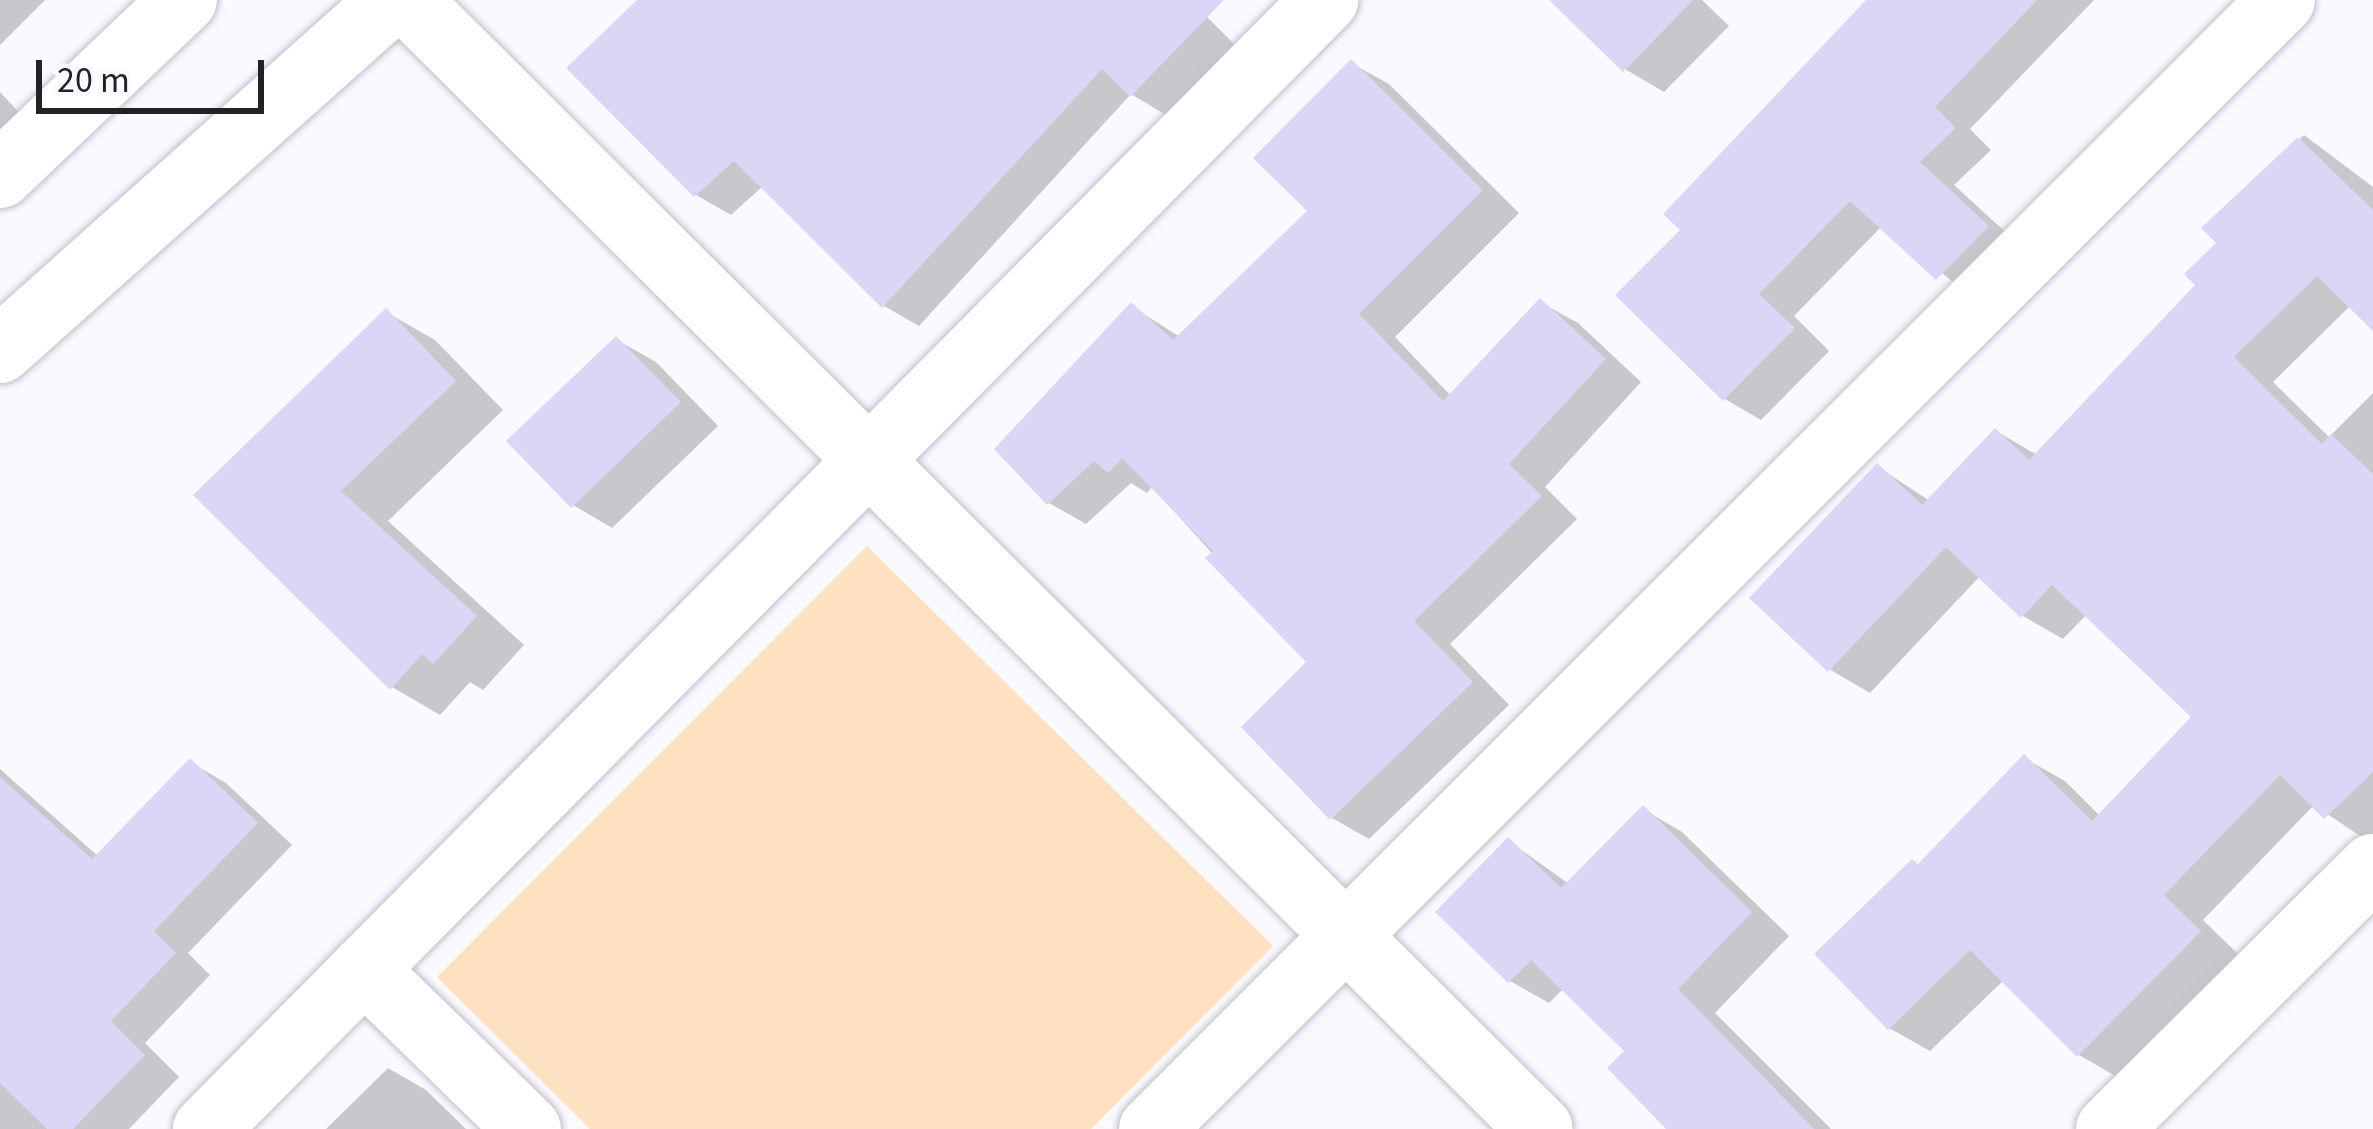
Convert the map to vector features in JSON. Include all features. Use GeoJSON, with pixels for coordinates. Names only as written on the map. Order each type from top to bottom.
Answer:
{"type":"FeatureCollection","features":[{"type":"Feature","properties":{"kind":"street"},"geometry":{"type":"LineString","coordinates":[[0,176],[184,0]]}},
{"type":"Feature","properties":{"kind":"street"},"geometry":{"type":"LineString","coordinates":[[0,350],[392,0]]}},
{"type":"Feature","properties":{"kind":"street"},"geometry":{"type":"LineString","coordinates":[[407,0],[1540,1129]]}},
{"type":"Feature","properties":{"kind":"street"},"geometry":{"type":"LineString","coordinates":[[206,1129],[1325,0]]}},
{"type":"Feature","properties":{"kind":"street"},"geometry":{"type":"LineString","coordinates":[[1152,1129],[2282,0]]}},
{"type":"Feature","properties":{"kind":"street"},"geometry":{"type":"LineString","coordinates":[[2110,1129],[2373,867]]}},
{"type":"Feature","properties":{"kind":"street"},"geometry":{"type":"LineString","coordinates":[[364,969],[528,1129]]}},
{"type":"Feature","properties":{"kind":"shaded area"},"geometry":{"type":"Polygon","coordinates":[[[867,546],[1273,946],[1091,1129],[590,1129],[437,977],[867,546]]]}},
{"type":"Feature","properties":{"kind":"building"},"geometry":{"type":"Polygon","coordinates":[[[637,0],[1224,0],[1130,97],[1102,69],[882,308],[734,161],[694,197],[566,68],[637,0]]]}},
{"type":"Feature","properties":{"kind":"building"},"geometry":{"type":"Polygon","coordinates":[[[1549,0],[1693,0],[1623,72],[1549,0]]]}},
{"type":"Feature","properties":{"kind":"building"},"geometry":{"type":"Polygon","coordinates":[[[1866,0],[2037,0],[1935,107],[1956,128],[1920,162],[1989,226],[1936,280],[1850,201],[1759,294],[1795,328],[1723,401],[1615,295],[1680,230],[1663,214],[1866,0]]]}},
{"type":"Feature","properties":{"kind":"building"},"geometry":{"type":"Polygon","coordinates":[[[1351,59],[1483,190],[1359,314],[1443,401],[1540,298],[1606,359],[1509,464],[1542,496],[1414,621],[1473,682],[1330,820],[1241,727],[1306,662],[1205,558],[1213,551],[1122,458],[1108,473],[1094,461],[1047,505],[994,449],[1131,302],[1173,340],[1307,211],[1253,158],[1351,59]]]}},
{"type":"Feature","properties":{"kind":"building"},"geometry":{"type":"Polygon","coordinates":[[[2298,137],[2373,210],[2373,331],[2317,276],[2234,357],[2322,444],[2331,434],[2373,474],[2373,772],[2324,819],[2280,775],[2164,895],[2201,931],[2077,1057],[1970,950],[1888,1030],[1814,954],[1912,859],[1918,864],[2024,754],[2092,821],[2191,717],[2052,585],[2021,618],[1946,547],[1828,672],[1749,598],[1877,463],[1922,505],[1995,428],[2029,460],[2195,285],[2184,274],[2216,243],[2201,228],[2298,137]]]}},
{"type":"Feature","properties":{"kind":"building"},"geometry":{"type":"Polygon","coordinates":[[[386,308],[456,381],[341,491],[477,616],[433,664],[422,654],[390,690],[193,495],[386,308]]]}},
{"type":"Feature","properties":{"kind":"building"},"geometry":{"type":"Polygon","coordinates":[[[616,336],[681,402],[571,508],[506,441],[616,336]]]}},
{"type":"Feature","properties":{"kind":"building"},"geometry":{"type":"Polygon","coordinates":[[[190,758],[258,823],[154,931],[176,953],[111,1021],[145,1055],[73,1129],[47,1129],[0,1083],[0,777],[92,859],[190,758]]]}},
{"type":"Feature","properties":{"kind":"building"},"geometry":{"type":"Polygon","coordinates":[[[1643,805],[1752,912],[1678,989],[1814,1129],[1666,1129],[1607,1068],[1624,1051],[1531,960],[1508,983],[1435,912],[1508,837],[1561,888],[1643,805]]]}}]}
